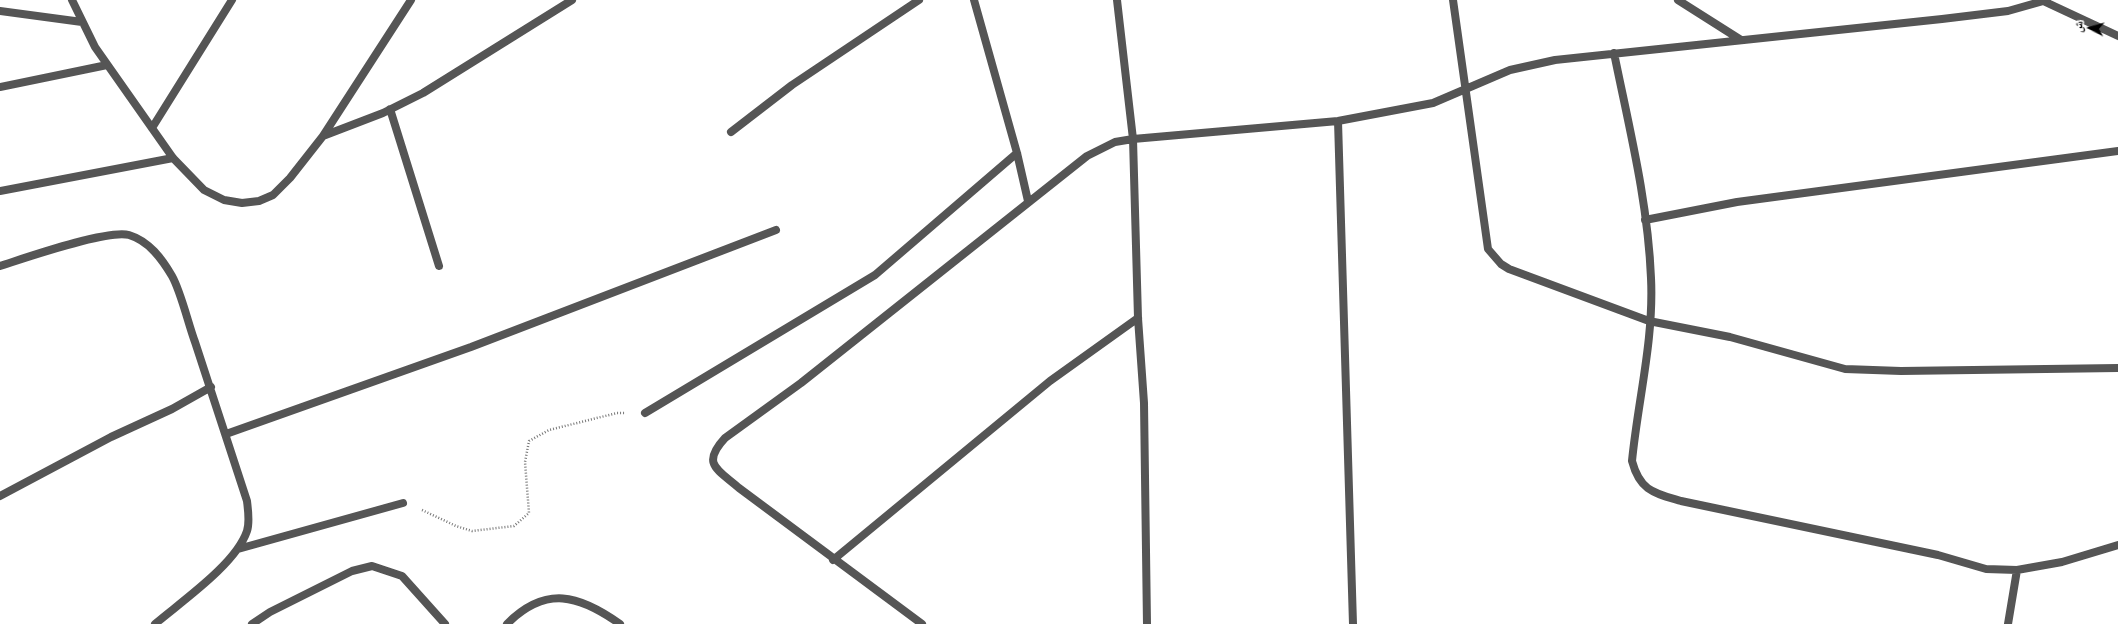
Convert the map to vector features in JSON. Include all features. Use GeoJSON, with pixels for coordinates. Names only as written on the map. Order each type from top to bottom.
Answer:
{"type":"FeatureCollection","features":[{"type":"Feature","properties":{"kind":"street"},"geometry":{"type":"LineString","coordinates":[[72,0],[82,22],[106,65],[173,158],[204,190],[224,200],[242,203],[259,201],[273,196],[290,178],[322,136],[411,0]]}},
{"type":"Feature","properties":{"kind":"street"},"geometry":{"type":"LineString","coordinates":[[152,128],[232,0]]}},
{"type":"Feature","properties":{"kind":"street"},"geometry":{"type":"LineString","coordinates":[[322,136],[352,126],[423,93],[572,0]]}},
{"type":"Feature","properties":{"kind":"street"},"geometry":{"type":"LineString","coordinates":[[731,132],[792,86],[919,0]]}},
{"type":"Feature","properties":{"kind":"street"},"geometry":{"type":"LineString","coordinates":[[974,0],[1018,153],[1028,201]]}},
{"type":"Feature","properties":{"kind":"street"},"geometry":{"type":"LineString","coordinates":[[1117,0],[1133,139],[1138,318],[1144,403],[1148,624]]}},
{"type":"Feature","properties":{"kind":"street"},"geometry":{"type":"LineString","coordinates":[[1453,0],[1488,249],[1501,264],[1509,269],[1649,321],[1730,337],[1845,369],[1908,371],[2118,368]]}},
{"type":"Feature","properties":{"kind":"street"},"geometry":{"type":"LineString","coordinates":[[1678,0],[1742,40]]}},
{"type":"Feature","properties":{"kind":"street"},"geometry":{"type":"LineString","coordinates":[[922,624],[833,560],[739,488],[717,469],[712,458],[715,448],[725,438],[801,383],[1028,201],[1087,156],[1115,142],[1133,139],[1338,122],[1433,103],[1510,70],[1555,60],[1949,18],[2008,10],[2044,1],[2118,36]]}},
{"type":"Feature","properties":{"kind":"street"},"geometry":{"type":"LineString","coordinates":[[0,11],[82,22]]}},
{"type":"Feature","properties":{"kind":"street"},"geometry":{"type":"LineString","coordinates":[[1614,53],[1645,220],[1651,278],[1648,351],[1632,461],[1636,478],[1654,493],[1681,502],[1938,555],[1986,569],[2018,570],[2062,562],[2118,545]]}},
{"type":"Feature","properties":{"kind":"street"},"geometry":{"type":"LineString","coordinates":[[0,87],[106,65]]}},
{"type":"Feature","properties":{"kind":"street"},"geometry":{"type":"LineString","coordinates":[[390,109],[439,266]]}},
{"type":"Feature","properties":{"kind":"street"},"geometry":{"type":"LineString","coordinates":[[1338,122],[1353,624]]}},
{"type":"Feature","properties":{"kind":"street"},"geometry":{"type":"LineString","coordinates":[[1645,220],[1737,202],[2118,151]]}},
{"type":"Feature","properties":{"kind":"street"},"geometry":{"type":"LineString","coordinates":[[645,413],[876,275],[1018,153]]}},
{"type":"Feature","properties":{"kind":"street"},"geometry":{"type":"LineString","coordinates":[[0,191],[173,158]]}},
{"type":"Feature","properties":{"kind":"street"},"geometry":{"type":"LineString","coordinates":[[226,434],[471,347],[776,230]]}},
{"type":"Feature","properties":{"kind":"street"},"geometry":{"type":"LineString","coordinates":[[0,266],[107,236],[128,235],[140,240],[155,251],[173,278],[211,387],[247,501],[247,531],[238,549],[220,569],[155,624]]}},
{"type":"Feature","properties":{"kind":"street"},"geometry":{"type":"LineString","coordinates":[[833,560],[1050,381],[1138,318]]}},
{"type":"Feature","properties":{"kind":"street"},"geometry":{"type":"LineString","coordinates":[[0,496],[111,437],[172,409],[211,387]]}},
{"type":"Feature","properties":{"kind":"street"},"geometry":{"type":"LineString","coordinates":[[238,549],[403,503]]}},
{"type":"Feature","properties":{"kind":"street"},"geometry":{"type":"LineString","coordinates":[[252,624],[270,612],[352,571],[372,566],[402,576],[445,624]]}},
{"type":"Feature","properties":{"kind":"street"},"geometry":{"type":"LineString","coordinates":[[2008,624],[2018,570]]}},
{"type":"Feature","properties":{"kind":"street"},"geometry":{"type":"LineString","coordinates":[[506,624],[530,606],[541,600],[551,598],[571,598],[589,604],[620,624]]}},
{"type":"Feature","properties":{"kind":"path"},"geometry":{"type":"LineString","coordinates":[[403,503],[441,518],[456,526],[472,531],[514,526],[528,513],[525,462],[530,441],[548,430],[617,413],[645,413]]}}]}
